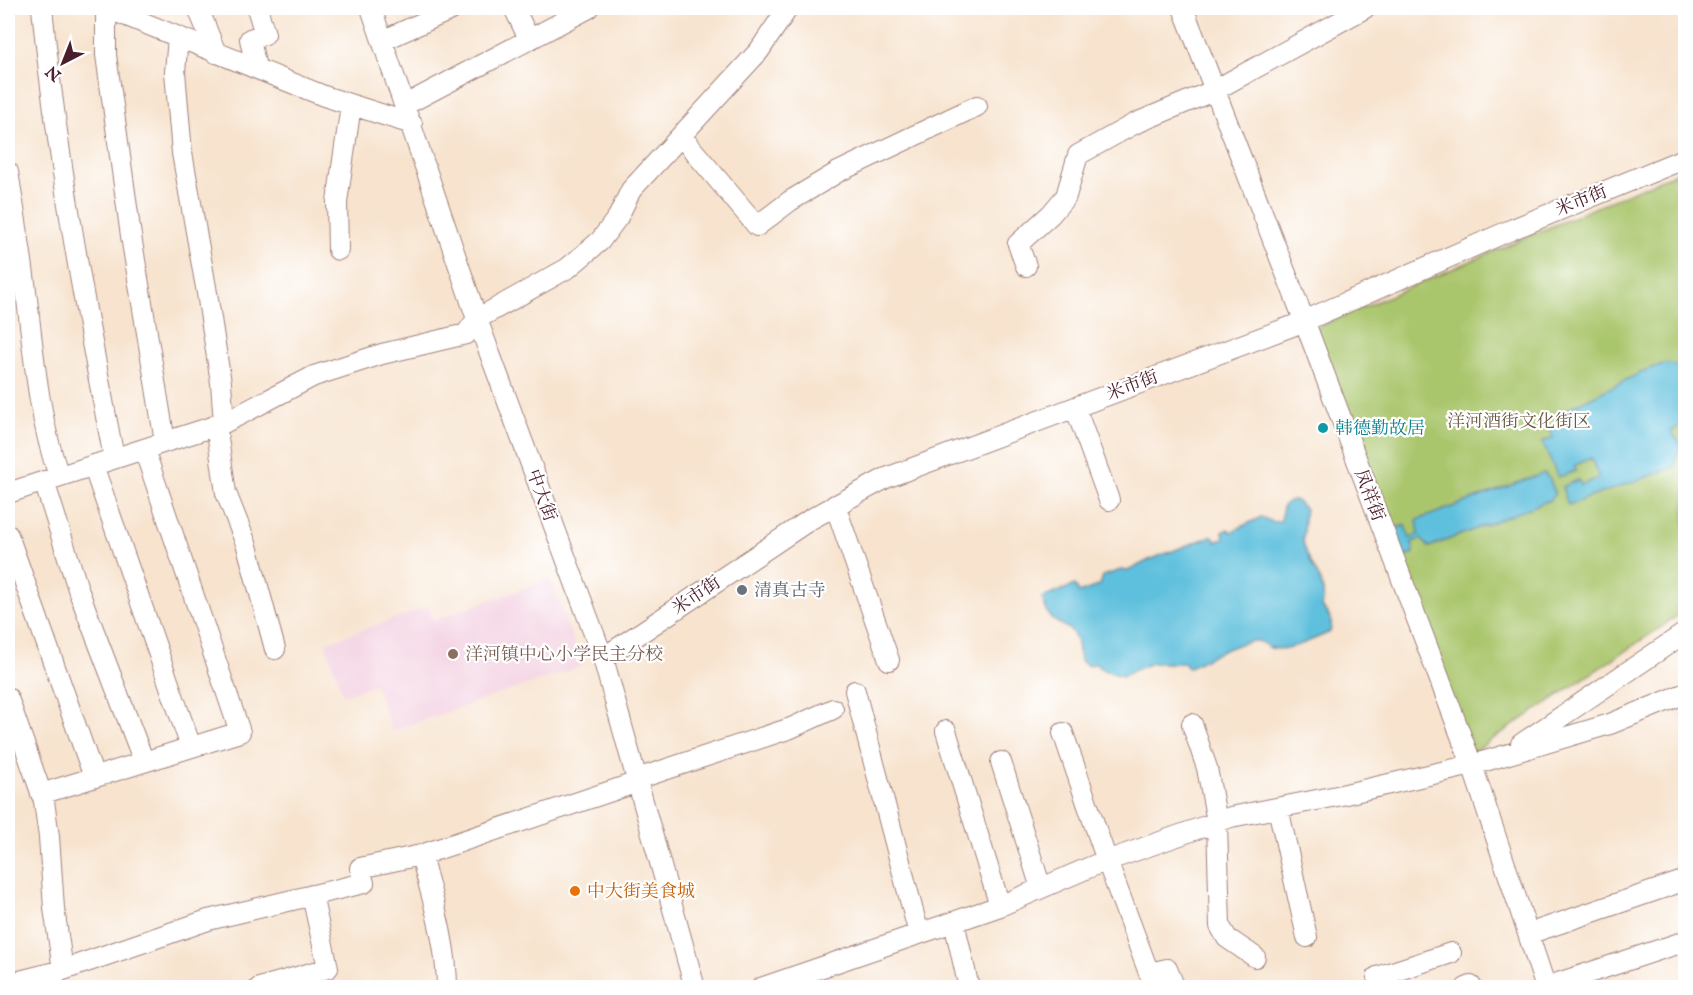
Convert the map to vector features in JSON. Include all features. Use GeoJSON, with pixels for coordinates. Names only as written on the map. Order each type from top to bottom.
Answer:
{"type":"FeatureCollection","features":[{"type":"Feature","properties":{"kind":"street"},"geometry":{"type":"LineString","coordinates":[[42,8],[50,88],[78,270],[114,458]]}},
{"type":"Feature","properties":{"kind":"street"},"geometry":{"type":"LineString","coordinates":[[165,442],[130,236],[107,67],[105,20],[107,8],[255,69],[351,105],[412,124]]}},
{"type":"Feature","properties":{"kind":"street"},"geometry":{"type":"LineString","coordinates":[[198,8],[216,53]]}},
{"type":"Feature","properties":{"kind":"street"},"geometry":{"type":"LineString","coordinates":[[255,69],[250,39],[265,34],[257,8]]}},
{"type":"Feature","properties":{"kind":"street","name":"中大街"},"geometry":{"type":"LineString","coordinates":[[371,8],[477,319],[603,658],[695,987]]}},
{"type":"Feature","properties":{"kind":"street"},"geometry":{"type":"LineString","coordinates":[[382,41],[455,8]]}},
{"type":"Feature","properties":{"kind":"street"},"geometry":{"type":"LineString","coordinates":[[514,8],[529,39]]}},
{"type":"Feature","properties":{"kind":"street"},"geometry":{"type":"LineString","coordinates":[[405,105],[589,8]]}},
{"type":"Feature","properties":{"kind":"street"},"geometry":{"type":"LineString","coordinates":[[8,493],[220,424],[314,376],[382,354],[466,334],[477,319],[568,268],[600,241],[618,218],[631,190],[759,51],[788,8]]}},
{"type":"Feature","properties":{"kind":"street","name":"凤祥街"},"geometry":{"type":"LineString","coordinates":[[1183,8],[1472,765],[1546,987]]}},
{"type":"Feature","properties":{"kind":"street"},"geometry":{"type":"LineString","coordinates":[[1026,266],[1018,244],[1051,214],[1066,196],[1078,155],[1134,124],[1215,90],[1365,8]]}},
{"type":"Feature","properties":{"kind":"street"},"geometry":{"type":"LineString","coordinates":[[178,37],[175,72],[182,153],[221,383],[220,424],[226,493],[247,546],[276,649]]}},
{"type":"Feature","properties":{"kind":"street"},"geometry":{"type":"LineString","coordinates":[[338,250],[337,202],[351,105]]}},
{"type":"Feature","properties":{"kind":"street"},"geometry":{"type":"LineString","coordinates":[[681,136],[757,226],[789,201],[838,172],[977,106]]}},
{"type":"Feature","properties":{"kind":"street","name":"米市街"},"geometry":{"type":"LineString","coordinates":[[603,658],[835,504],[886,478],[1304,320],[1513,229],[1686,158]]}},
{"type":"Feature","properties":{"kind":"street"},"geometry":{"type":"LineString","coordinates":[[8,172],[51,478],[79,592],[144,762]]}},
{"type":"Feature","properties":{"kind":"street"},"geometry":{"type":"LineString","coordinates":[[1075,407],[1109,500]]}},
{"type":"Feature","properties":{"kind":"street"},"geometry":{"type":"LineString","coordinates":[[41,794],[240,732],[144,449]]}},
{"type":"Feature","properties":{"kind":"street"},"geometry":{"type":"LineString","coordinates":[[93,465],[191,747]]}},
{"type":"Feature","properties":{"kind":"street"},"geometry":{"type":"LineString","coordinates":[[835,504],[889,660]]}},
{"type":"Feature","properties":{"kind":"street"},"geometry":{"type":"LineString","coordinates":[[8,535],[94,777]]}},
{"type":"Feature","properties":{"kind":"street"},"geometry":{"type":"LineString","coordinates":[[1472,765],[1506,754],[1686,632]]}},
{"type":"Feature","properties":{"kind":"street"},"geometry":{"type":"LineString","coordinates":[[855,691],[919,934]]}},
{"type":"Feature","properties":{"kind":"street"},"geometry":{"type":"LineString","coordinates":[[761,987],[1000,906],[1107,861],[1231,817],[1472,765],[1610,724],[1686,693]]}},
{"type":"Feature","properties":{"kind":"street"},"geometry":{"type":"LineString","coordinates":[[8,698],[41,794],[49,837],[54,908],[63,970]]}},
{"type":"Feature","properties":{"kind":"street"},"geometry":{"type":"LineString","coordinates":[[8,984],[63,970],[208,920],[364,883],[360,868],[421,855],[791,728],[833,709]]}},
{"type":"Feature","properties":{"kind":"street"},"geometry":{"type":"LineString","coordinates":[[1192,724],[1207,768],[1217,822],[1220,926],[1227,938],[1255,957]]}},
{"type":"Feature","properties":{"kind":"street"},"geometry":{"type":"LineString","coordinates":[[946,731],[1000,906]]}},
{"type":"Feature","properties":{"kind":"street"},"geometry":{"type":"LineString","coordinates":[[1063,733],[1149,974],[1167,969],[1175,987]]}},
{"type":"Feature","properties":{"kind":"street"},"geometry":{"type":"LineString","coordinates":[[1001,762],[1041,888]]}},
{"type":"Feature","properties":{"kind":"street"},"geometry":{"type":"LineString","coordinates":[[1278,808],[1307,938]]}},
{"type":"Feature","properties":{"kind":"street"},"geometry":{"type":"LineString","coordinates":[[421,855],[439,926],[447,969],[447,987]]}},
{"type":"Feature","properties":{"kind":"street"},"geometry":{"type":"LineString","coordinates":[[1528,934],[1686,880]]}},
{"type":"Feature","properties":{"kind":"street"},"geometry":{"type":"LineString","coordinates":[[259,987],[328,968],[312,895]]}},
{"type":"Feature","properties":{"kind":"street"},"geometry":{"type":"LineString","coordinates":[[954,922],[969,987]]}},
{"type":"Feature","properties":{"kind":"street"},"geometry":{"type":"LineString","coordinates":[[1546,987],[1686,941]]}},
{"type":"Feature","properties":{"kind":"street"},"geometry":{"type":"LineString","coordinates":[[1382,987],[1377,977],[1451,953]]}},
{"type":"Feature","properties":{"kind":"street"},"geometry":{"type":"LineString","coordinates":[[1466,987],[1472,987]]}},
{"type":"Feature","properties":{"kind":"shaded area","name":"洋河镇中心小学民主分校"},"geometry":{"type":"Polygon","coordinates":[[[551,579],[582,666],[392,731],[375,684],[343,695],[325,643],[428,607],[433,620],[551,579]]]}},
{"type":"Feature","properties":{"kind":"green space","name":"洋河酒街文化街区"},"geometry":{"type":"Polygon","coordinates":[[[1685,169],[1685,611],[1467,756],[1307,336],[1322,325],[1685,169]]]}},
{"type":"Feature","properties":{"kind":"water"},"geometry":{"type":"Polygon","coordinates":[[[1663,364],[1685,365],[1685,422],[1671,432],[1681,444],[1675,467],[1568,505],[1562,487],[1578,480],[1581,485],[1599,478],[1591,458],[1574,466],[1576,471],[1558,477],[1542,442],[1553,438],[1548,428],[1557,424],[1553,416],[1648,369],[1663,364]]]}},
{"type":"Feature","properties":{"kind":"water"},"geometry":{"type":"Polygon","coordinates":[[[1544,473],[1550,479],[1555,494],[1550,500],[1429,547],[1421,539],[1412,542],[1414,553],[1397,560],[1386,532],[1405,525],[1410,538],[1419,534],[1417,520],[1544,473]]]}},
{"type":"Feature","properties":{"kind":"water"},"geometry":{"type":"Polygon","coordinates":[[[1295,500],[1305,509],[1303,541],[1323,589],[1322,607],[1330,618],[1330,632],[1301,644],[1278,649],[1258,641],[1251,641],[1223,651],[1188,668],[1185,663],[1151,663],[1122,676],[1104,670],[1094,663],[1089,666],[1084,664],[1079,657],[1073,633],[1052,619],[1047,612],[1042,598],[1075,585],[1079,593],[1100,585],[1103,576],[1121,570],[1128,571],[1149,560],[1212,536],[1216,542],[1224,538],[1223,532],[1228,529],[1231,532],[1261,517],[1273,522],[1281,521],[1283,506],[1295,500]]]}},
{"type":"Feature","properties":{"kind":"place","name":"韩德勤故居"},"geometry":{"type":"Point","coordinates":[1323,428]}},
{"type":"Feature","properties":{"kind":"place","name":"清真古寺"},"geometry":{"type":"Point","coordinates":[742,590]}},
{"type":"Feature","properties":{"kind":"place","name":"洋河镇中心小学民主分校"},"geometry":{"type":"Point","coordinates":[453,654]}},
{"type":"Feature","properties":{"kind":"place","name":"中大街美食城"},"geometry":{"type":"Point","coordinates":[575,891]}}]}
